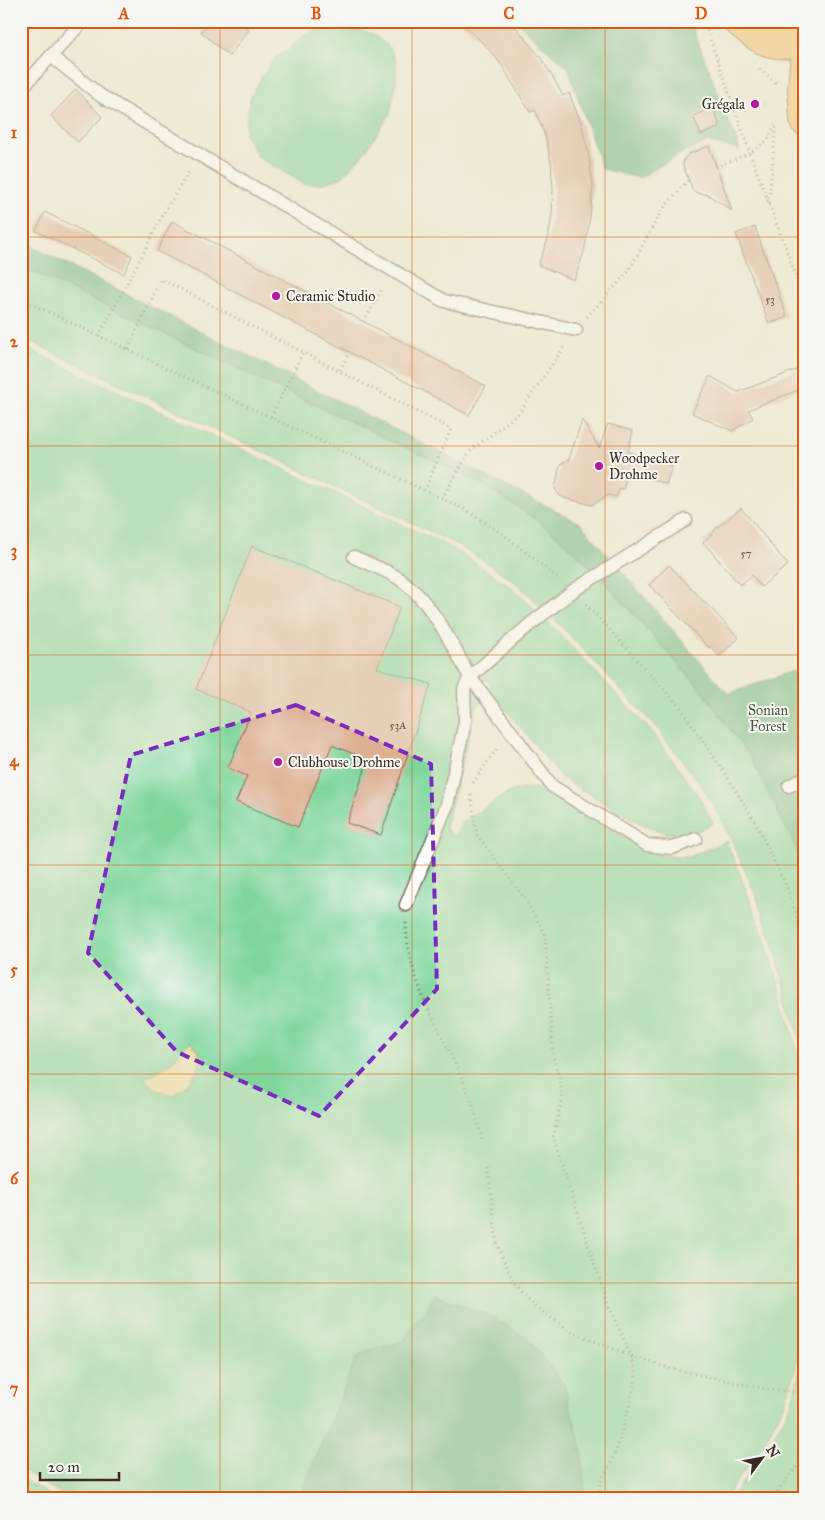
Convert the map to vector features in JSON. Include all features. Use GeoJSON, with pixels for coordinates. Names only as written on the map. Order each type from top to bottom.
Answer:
{"type":"FeatureCollection","features":[{"type":"Feature","properties":{"kind":"main road"},"geometry":{"type":"LineString","coordinates":[[737,21],[763,41],[776,45],[804,44]]}},
{"type":"Feature","properties":{"kind":"main road"},"geometry":{"type":"LineString","coordinates":[[804,65],[802,88],[804,121]]}},
{"type":"Feature","properties":{"kind":"lane"},"geometry":{"type":"LineString","coordinates":[[21,88],[83,21]]}},
{"type":"Feature","properties":{"kind":"lane"},"geometry":{"type":"LineString","coordinates":[[51,56],[101,96],[444,301],[576,330]]}},
{"type":"Feature","properties":{"kind":"lane"},"geometry":{"type":"LineString","coordinates":[[406,905],[447,805],[465,722],[464,689],[470,677],[528,626],[574,590],[686,520]]}},
{"type":"Feature","properties":{"kind":"lane"},"geometry":{"type":"LineString","coordinates":[[354,558],[399,579],[420,597],[441,626],[470,677],[552,786],[647,845],[672,848],[696,839]]}},
{"type":"Feature","properties":{"kind":"lane"},"geometry":{"type":"LineString","coordinates":[[789,786],[804,778]]}},
{"type":"Feature","properties":{"kind":"path"},"geometry":{"type":"LineString","coordinates":[[704,21],[804,303]]}},
{"type":"Feature","properties":{"kind":"path"},"geometry":{"type":"LineString","coordinates":[[716,167],[750,153],[768,140],[776,122],[769,206]]}},
{"type":"Feature","properties":{"kind":"path"},"geometry":{"type":"LineString","coordinates":[[99,336],[163,214],[200,155]]}},
{"type":"Feature","properties":{"kind":"path"},"geometry":{"type":"LineString","coordinates":[[364,322],[392,270]]}},
{"type":"Feature","properties":{"kind":"path"},"geometry":{"type":"LineString","coordinates":[[128,350],[161,279],[452,429],[425,490]]}},
{"type":"Feature","properties":{"kind":"path"},"geometry":{"type":"LineString","coordinates":[[21,299],[468,511],[508,538],[574,590],[628,652],[680,707],[726,774],[755,822],[787,888],[804,937]]}},
{"type":"Feature","properties":{"kind":"path"},"geometry":{"type":"LineString","coordinates":[[271,417],[304,352]]}},
{"type":"Feature","properties":{"kind":"path"},"geometry":{"type":"LineString","coordinates":[[340,370],[350,352]]}},
{"type":"Feature","properties":{"kind":"path"},"geometry":{"type":"LineString","coordinates":[[510,730],[469,788],[477,835],[525,899],[545,934],[553,1054],[563,1096],[553,1137],[606,1299],[631,1356],[636,1373],[635,1384],[619,1442],[610,1465],[600,1482],[600,1499]]}},
{"type":"Feature","properties":{"kind":"path"},"geometry":{"type":"LineString","coordinates":[[406,905],[406,937],[421,992],[475,1110],[482,1140]]}},
{"type":"Feature","properties":{"kind":"path"},"geometry":{"type":"LineString","coordinates":[[488,1168],[497,1244],[514,1283],[527,1299],[548,1316],[572,1332],[631,1356],[672,1369],[767,1389],[804,1393]]}},
{"type":"Feature","properties":{"kind":"path"},"geometry":{"type":"LineString","coordinates":[[772,1499],[799,1464],[804,1454]]}},
{"type":"Feature","properties":{"kind":"highlighted area"},"geometry":{"type":"Polygon","coordinates":[[[296,705],[431,764],[437,989],[319,1116],[177,1052],[88,953],[131,755],[296,705]]]}},
{"type":"Feature","properties":{"kind":"green space"},"geometry":{"type":"Polygon","coordinates":[[[516,21],[690,21],[740,150],[708,142],[686,151],[639,178],[602,169],[568,68],[516,21]]]}},
{"type":"Feature","properties":{"kind":"green space"},"geometry":{"type":"Polygon","coordinates":[[[347,29],[363,31],[374,35],[389,47],[396,62],[396,82],[390,114],[364,153],[341,178],[319,184],[304,184],[258,157],[245,134],[250,98],[276,57],[292,47],[304,36],[316,30],[347,29]]]}},
{"type":"Feature","properties":{"kind":"green space","name":"Sonian Forest"},"geometry":{"type":"Polygon","coordinates":[[[21,241],[580,523],[728,694],[804,667],[804,864],[753,761],[705,694],[595,571],[557,535],[479,482],[21,266],[21,241]]]}},
{"type":"Feature","properties":{"kind":"green space"},"geometry":{"type":"Polygon","coordinates":[[[21,266],[479,482],[557,535],[595,571],[705,694],[753,761],[804,864],[804,1055],[774,946],[757,898],[731,839],[706,792],[656,727],[553,618],[516,583],[488,563],[454,543],[21,337],[21,266]]]}},
{"type":"Feature","properties":{"kind":"green space"},"geometry":{"type":"Polygon","coordinates":[[[21,346],[450,547],[483,568],[512,588],[548,622],[652,732],[699,797],[713,823],[692,834],[664,833],[634,820],[562,778],[491,691],[488,678],[478,687],[482,702],[476,707],[445,828],[455,837],[462,822],[512,791],[536,788],[652,853],[673,857],[689,857],[726,841],[762,931],[782,993],[804,1088],[804,1316],[796,1367],[785,1403],[763,1445],[724,1499],[70,1499],[21,1469],[21,346]]]}},
{"type":"Feature","properties":{"kind":"green space"},"geometry":{"type":"Polygon","coordinates":[[[435,1295],[495,1318],[530,1341],[563,1383],[581,1445],[585,1499],[299,1499],[357,1357],[367,1351],[405,1341],[412,1326],[425,1312],[435,1295]]]}},
{"type":"Feature","properties":{"kind":"green space"},"geometry":{"type":"Polygon","coordinates":[[[804,1353],[804,1499],[730,1499],[766,1450],[791,1405],[804,1353]]]}},
{"type":"Feature","properties":{"kind":"green space"},"geometry":{"type":"Polygon","coordinates":[[[21,1478],[56,1499],[21,1499],[21,1478]]]}},
{"type":"Feature","properties":{"kind":"sand"},"geometry":{"type":"Polygon","coordinates":[[[190,1042],[197,1049],[200,1056],[200,1064],[192,1078],[173,1096],[156,1089],[144,1078],[169,1064],[190,1042]]]}},
{"type":"Feature","properties":{"kind":"building"},"geometry":{"type":"Polygon","coordinates":[[[210,21],[238,21],[249,30],[229,56],[201,32],[210,21]]]}},
{"type":"Feature","properties":{"kind":"building"},"geometry":{"type":"Polygon","coordinates":[[[460,21],[511,21],[541,58],[563,96],[569,93],[581,123],[593,186],[584,252],[574,280],[538,265],[548,239],[553,189],[551,162],[545,135],[535,110],[530,112],[501,64],[486,46],[460,21]]]}},
{"type":"Feature","properties":{"kind":"building"},"geometry":{"type":"Polygon","coordinates":[[[76,89],[102,117],[78,142],[51,116],[76,89]]]}},
{"type":"Feature","properties":{"kind":"building"},"geometry":{"type":"Polygon","coordinates":[[[713,108],[720,127],[701,135],[693,116],[713,108]]]}},
{"type":"Feature","properties":{"kind":"building"},"geometry":{"type":"Polygon","coordinates":[[[709,146],[732,211],[707,194],[693,191],[683,165],[684,159],[689,154],[709,146]]]}},
{"type":"Feature","properties":{"kind":"building"},"geometry":{"type":"Polygon","coordinates":[[[45,212],[132,256],[124,274],[36,231],[45,212]]]}},
{"type":"Feature","properties":{"kind":"building"},"geometry":{"type":"Polygon","coordinates":[[[172,221],[486,386],[469,415],[157,251],[172,221]]]}},
{"type":"Feature","properties":{"kind":"building"},"geometry":{"type":"Polygon","coordinates":[[[755,227],[787,317],[769,324],[736,234],[755,227]]]}},
{"type":"Feature","properties":{"kind":"building"},"geometry":{"type":"Polygon","coordinates":[[[796,370],[803,388],[748,410],[753,418],[732,431],[692,413],[710,376],[738,392],[796,370]]]}},
{"type":"Feature","properties":{"kind":"building"},"geometry":{"type":"Polygon","coordinates":[[[582,420],[599,448],[608,424],[633,431],[628,452],[672,466],[666,484],[628,472],[623,489],[620,488],[616,497],[608,495],[592,505],[560,496],[555,489],[560,465],[569,459],[582,420]]]}},
{"type":"Feature","properties":{"kind":"building"},"geometry":{"type":"Polygon","coordinates":[[[741,508],[788,565],[761,587],[752,575],[740,585],[703,542],[714,530],[741,508]]]}},
{"type":"Feature","properties":{"kind":"building"},"geometry":{"type":"Polygon","coordinates":[[[252,546],[400,607],[377,668],[431,684],[381,835],[347,823],[368,760],[332,745],[298,827],[236,802],[247,776],[228,768],[251,712],[196,689],[252,546]]]}},
{"type":"Feature","properties":{"kind":"building"},"geometry":{"type":"Polygon","coordinates":[[[669,565],[739,638],[719,656],[710,646],[709,648],[649,585],[669,565]]]}},
{"type":"Feature","properties":{"kind":"place","name":"Grégala"},"geometry":{"type":"Point","coordinates":[755,104]}},
{"type":"Feature","properties":{"kind":"place","name":"Ceramic Studio"},"geometry":{"type":"Point","coordinates":[276,296]}},
{"type":"Feature","properties":{"kind":"place","name":"Woodpecker Drohme"},"geometry":{"type":"Point","coordinates":[599,466]}},
{"type":"Feature","properties":{"kind":"place","name":"Clubhouse Drohme"},"geometry":{"type":"Point","coordinates":[278,762]}}]}
